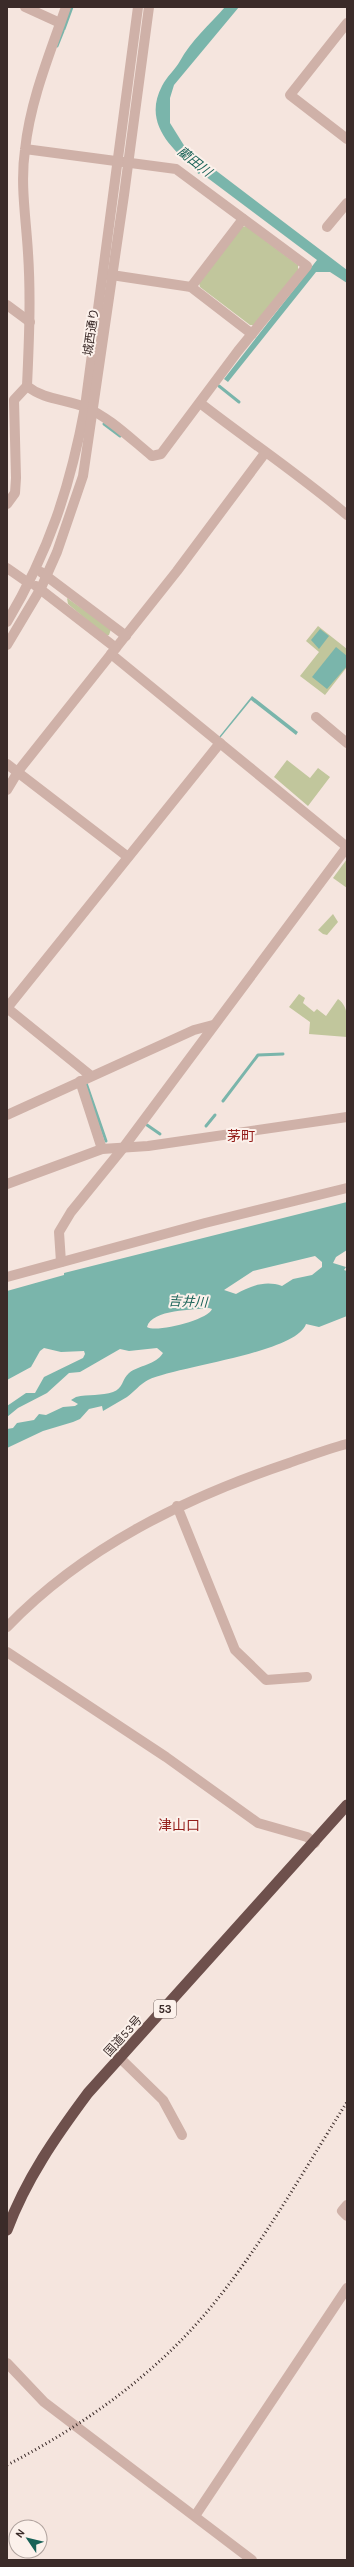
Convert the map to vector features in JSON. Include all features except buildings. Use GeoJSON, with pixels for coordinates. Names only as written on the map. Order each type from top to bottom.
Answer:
{"type":"FeatureCollection","features":[{"type":"Feature","properties":{"kind":"highway","name":"国道53号"},"geometry":{"type":"LineString","coordinates":[[7,2230],[30,2179],[54,2138],[88,2093],[347,1805]]}},
{"type":"Feature","properties":{"kind":"street"},"geometry":{"type":"LineString","coordinates":[[25,7],[60,23]]}},
{"type":"Feature","properties":{"kind":"street"},"geometry":{"type":"LineString","coordinates":[[7,504],[15,493],[14,400],[27,386],[30,322],[28,254],[22,181],[25,149],[32,110],[66,7]]}},
{"type":"Feature","properties":{"kind":"street","name":"城西通り"},"geometry":{"type":"LineString","coordinates":[[7,622],[30,584],[49,542],[74,465],[89,409],[112,276],[138,7]]}},
{"type":"Feature","properties":{"kind":"street","name":"城西通り"},"geometry":{"type":"LineString","coordinates":[[7,645],[41,588],[83,476],[102,273],[149,7]]}},
{"type":"Feature","properties":{"kind":"street"},"geometry":{"type":"LineString","coordinates":[[347,23],[290,95],[347,139]]}},
{"type":"Feature","properties":{"kind":"street"},"geometry":{"type":"LineString","coordinates":[[25,149],[176,169],[307,266],[252,334],[161,454],[152,456],[89,409],[37,394],[27,386]]}},
{"type":"Feature","properties":{"kind":"street"},"geometry":{"type":"LineString","coordinates":[[327,227],[347,203]]}},
{"type":"Feature","properties":{"kind":"street"},"geometry":{"type":"LineString","coordinates":[[191,287],[243,219]]}},
{"type":"Feature","properties":{"kind":"street"},"geometry":{"type":"LineString","coordinates":[[102,273],[112,276],[191,287],[252,334]]}},
{"type":"Feature","properties":{"kind":"street"},"geometry":{"type":"LineString","coordinates":[[7,305],[30,322]]}},
{"type":"Feature","properties":{"kind":"street"},"geometry":{"type":"LineString","coordinates":[[200,403],[265,453],[304,479],[347,515]]}},
{"type":"Feature","properties":{"kind":"street"},"geometry":{"type":"LineString","coordinates":[[7,790],[19,770],[126,636],[265,453]]}},
{"type":"Feature","properties":{"kind":"street"},"geometry":{"type":"LineString","coordinates":[[7,568],[30,584],[41,588],[220,743],[347,847],[213,1025],[123,1148],[71,1212],[59,1232],[60,1262]]}},
{"type":"Feature","properties":{"kind":"street"},"geometry":{"type":"LineString","coordinates":[[36,570],[47,574],[126,636]]}},
{"type":"Feature","properties":{"kind":"street"},"geometry":{"type":"LineString","coordinates":[[316,717],[347,743]]}},
{"type":"Feature","properties":{"kind":"street"},"geometry":{"type":"LineString","coordinates":[[91,1076],[7,1008],[220,743]]}},
{"type":"Feature","properties":{"kind":"street"},"geometry":{"type":"LineString","coordinates":[[7,764],[19,770],[128,857]]}},
{"type":"Feature","properties":{"kind":"street"},"geometry":{"type":"LineString","coordinates":[[7,1115],[194,1030],[213,1025]]}},
{"type":"Feature","properties":{"kind":"street"},"geometry":{"type":"LineString","coordinates":[[80,1081],[102,1149]]}},
{"type":"Feature","properties":{"kind":"street"},"geometry":{"type":"LineString","coordinates":[[7,1184],[102,1149],[123,1148],[347,1117]]}},
{"type":"Feature","properties":{"kind":"street"},"geometry":{"type":"LineString","coordinates":[[7,1277],[347,1188]]}},
{"type":"Feature","properties":{"kind":"street"},"geometry":{"type":"LineString","coordinates":[[7,1627],[65,1577],[104,1546],[177,1506],[264,1471],[347,1444]]}},
{"type":"Feature","properties":{"kind":"street"},"geometry":{"type":"LineString","coordinates":[[177,1506],[236,1650],[266,1680],[307,1677]]}},
{"type":"Feature","properties":{"kind":"street"},"geometry":{"type":"LineString","coordinates":[[7,1652],[166,1757],[258,1823],[307,1837],[315,1842]]}},
{"type":"Feature","properties":{"kind":"street"},"geometry":{"type":"LineString","coordinates":[[121,2058],[163,2100],[182,2135]]}},
{"type":"Feature","properties":{"kind":"street"},"geometry":{"type":"LineString","coordinates":[[347,2205],[342,2211],[347,2216]]}},
{"type":"Feature","properties":{"kind":"street"},"geometry":{"type":"LineString","coordinates":[[194,2516],[347,2288]]}},
{"type":"Feature","properties":{"kind":"street"},"geometry":{"type":"LineString","coordinates":[[7,2363],[44,2402],[252,2560]]}},
{"type":"Feature","properties":{"kind":"green space"},"geometry":{"type":"Polygon","coordinates":[[[246,226],[298,265],[298,271],[256,325],[250,325],[200,287],[199,283],[242,227],[246,226]]]}},
{"type":"Feature","properties":{"kind":"green space"},"geometry":{"type":"Polygon","coordinates":[[[67,598],[111,629],[109,635],[106,636],[68,604],[67,598]]]}},
{"type":"Feature","properties":{"kind":"green space"},"geometry":{"type":"Polygon","coordinates":[[[318,626],[347,649],[347,667],[325,695],[300,676],[319,652],[306,641],[318,626]]]}},
{"type":"Feature","properties":{"kind":"green space"},"geometry":{"type":"Polygon","coordinates":[[[287,760],[310,778],[318,768],[330,777],[308,806],[274,777],[287,760]]]}},
{"type":"Feature","properties":{"kind":"green space"},"geometry":{"type":"Polygon","coordinates":[[[347,859],[347,888],[333,878],[347,859]]]}},
{"type":"Feature","properties":{"kind":"green space"},"geometry":{"type":"Polygon","coordinates":[[[333,914],[338,922],[327,935],[323,934],[318,930],[333,914]]]}},
{"type":"Feature","properties":{"kind":"green space"},"geometry":{"type":"Polygon","coordinates":[[[299,994],[305,998],[303,1003],[314,1012],[317,1009],[326,1016],[338,999],[342,1002],[347,1016],[347,1037],[309,1034],[310,1022],[289,1007],[299,994]]]}},
{"type":"Feature","properties":{"kind":"water","name":"藺田川"},"geometry":{"type":"Polygon","coordinates":[[[225,7],[239,7],[174,85],[170,98],[170,123],[185,147],[347,270],[347,283],[330,272],[316,272],[228,382],[224,379],[317,260],[201,173],[198,174],[197,170],[177,153],[169,143],[162,133],[158,123],[156,111],[157,99],[164,82],[195,40],[225,7]]]}},
{"type":"Feature","properties":{"kind":"water"},"geometry":{"type":"Polygon","coordinates":[[[320,629],[329,636],[319,649],[311,640],[320,629]]]}},
{"type":"Feature","properties":{"kind":"water"},"geometry":{"type":"Polygon","coordinates":[[[336,647],[347,656],[347,666],[327,689],[312,677],[336,647]]]}},
{"type":"Feature","properties":{"kind":"water"},"geometry":{"type":"Polygon","coordinates":[[[252,696],[298,732],[296,735],[251,700],[220,738],[219,737],[252,696]]]}},
{"type":"Feature","properties":{"kind":"water","name":"吉井川"},"geometry":{"type":"Polygon","coordinates":[[[347,1202],[347,1250],[336,1257],[333,1263],[346,1267],[344,1270],[347,1271],[347,1316],[319,1327],[306,1324],[298,1334],[281,1343],[260,1351],[184,1369],[148,1380],[127,1397],[103,1411],[102,1406],[89,1409],[80,1419],[43,1431],[7,1448],[7,1429],[13,1428],[17,1423],[34,1420],[39,1414],[46,1415],[63,1407],[75,1406],[78,1404],[71,1400],[76,1397],[116,1391],[119,1389],[129,1373],[156,1360],[163,1353],[157,1348],[129,1351],[120,1349],[80,1372],[69,1373],[47,1393],[18,1408],[7,1417],[7,1406],[26,1393],[35,1393],[44,1377],[83,1358],[85,1354],[84,1351],[61,1352],[44,1348],[40,1351],[31,1367],[7,1380],[7,1291],[64,1275],[64,1273],[347,1202]],[[315,1256],[253,1271],[224,1290],[236,1294],[258,1285],[276,1284],[282,1286],[293,1279],[312,1275],[322,1267],[322,1262],[315,1256]],[[212,1309],[184,1310],[165,1314],[150,1321],[147,1327],[170,1327],[192,1321],[208,1313],[212,1309]]]}},
{"type":"Feature","properties":{"kind":"waterway"},"geometry":{"type":"LineString","coordinates":[[64,29],[72,7]]}},
{"type":"Feature","properties":{"kind":"waterway"},"geometry":{"type":"LineString","coordinates":[[57,46],[63,31]]}},
{"type":"Feature","properties":{"kind":"waterway"},"geometry":{"type":"LineString","coordinates":[[219,386],[239,402]]}},
{"type":"Feature","properties":{"kind":"waterway"},"geometry":{"type":"LineString","coordinates":[[104,424],[120,436]]}},
{"type":"Feature","properties":{"kind":"waterway"},"geometry":{"type":"LineString","coordinates":[[223,1101],[258,1055],[283,1054]]}},
{"type":"Feature","properties":{"kind":"waterway"},"geometry":{"type":"LineString","coordinates":[[86,1083],[106,1141]]}},
{"type":"Feature","properties":{"kind":"waterway"},"geometry":{"type":"LineString","coordinates":[[206,1126],[215,1115]]}},
{"type":"Feature","properties":{"kind":"waterway"},"geometry":{"type":"LineString","coordinates":[[147,1125],[160,1134]]}},
{"type":"Feature","properties":{"kind":"railway"},"geometry":{"type":"LineString","coordinates":[[7,2465],[62,2434],[114,2399],[163,2358],[185,2336],[206,2313],[244,2263],[280,2210],[347,2102]]}},
{"type":"Feature","properties":{"kind":"district","name":"茅町"},"geometry":{"type":"Point","coordinates":[241,1136]}},
{"type":"Feature","properties":{"kind":"district","name":"津山口"},"geometry":{"type":"Point","coordinates":[179,1825]}}]}
